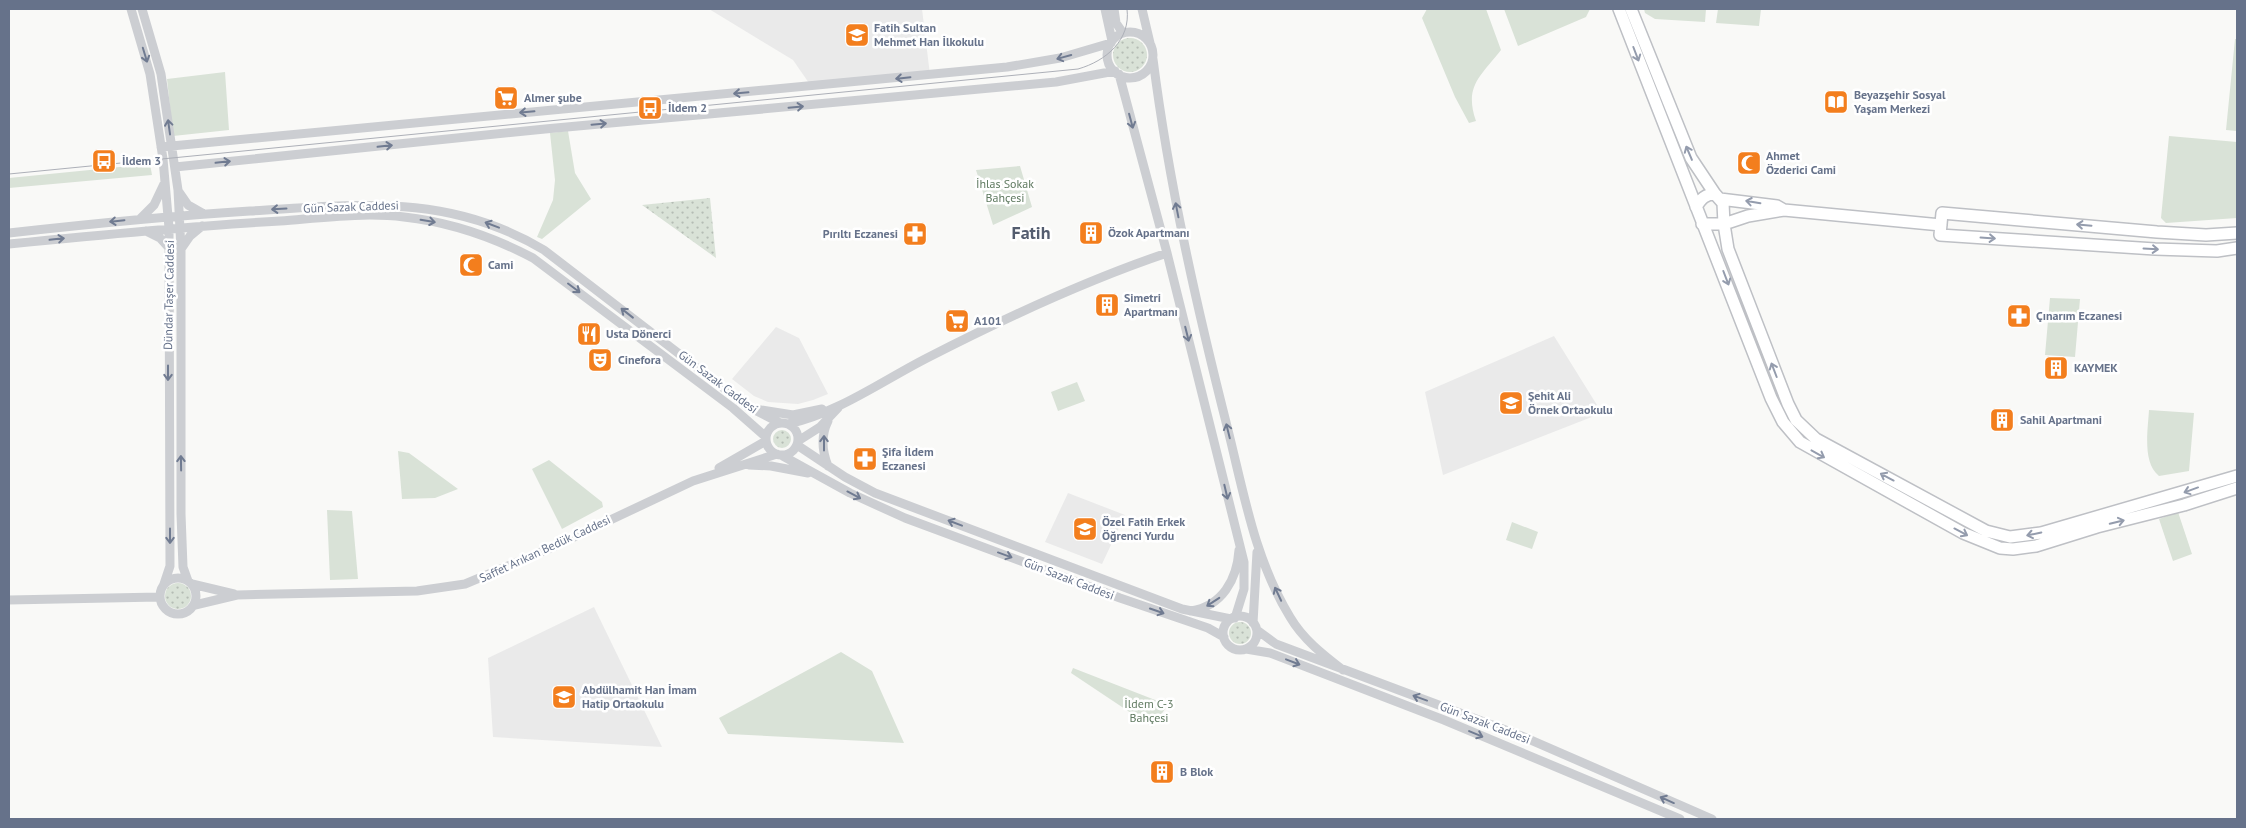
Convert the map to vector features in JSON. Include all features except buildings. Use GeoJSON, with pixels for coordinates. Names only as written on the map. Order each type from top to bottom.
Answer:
{"type":"FeatureCollection","features":[{"type":"Feature","properties":{"kind":"main road"},"geometry":{"type":"LineString","coordinates":[[1619,9],[1702,224],[1714,246],[1771,398],[1788,430],[1809,449],[1970,536],[2000,548],[2024,548],[2184,505],[2237,488]]}},
{"type":"Feature","properties":{"kind":"main road"},"geometry":{"type":"LineString","coordinates":[[1631,9],[1691,158],[1718,196],[1724,209],[1728,249],[1781,389],[1801,426],[1816,439],[1986,531],[2010,537],[2041,533],[2237,476]]}},
{"type":"Feature","properties":{"kind":"main road"},"geometry":{"type":"LineString","coordinates":[[1696,207],[1704,197],[1718,196],[1777,206],[1784,210]]}},
{"type":"Feature","properties":{"kind":"main road"},"geometry":{"type":"LineString","coordinates":[[1702,224],[1724,224],[1748,216],[1784,210],[1941,224],[2155,250],[2218,251],[2237,248]]}},
{"type":"Feature","properties":{"kind":"main road"},"geometry":{"type":"LineString","coordinates":[[1941,224],[2219,235],[2237,233]]}},
{"type":"Feature","properties":{"kind":"main road"},"geometry":{"type":"LineString","coordinates":[[2218,251],[2219,235]]}},
{"type":"Feature","properties":{"kind":"street","name":"Dündar Taşer Caddesi"},"geometry":{"type":"LineString","coordinates":[[131,9],[150,74],[161,147],[171,250],[168,368],[170,566],[164,584]]}},
{"type":"Feature","properties":{"kind":"street","name":"Dündar Taşer Caddesi"},"geometry":{"type":"LineString","coordinates":[[142,9],[162,74],[178,190],[181,250],[181,514],[183,567],[190,582]]}},
{"type":"Feature","properties":{"kind":"street"},"geometry":{"type":"LineString","coordinates":[[1105,9],[1111,42],[1108,59],[1117,73],[1166,253],[1244,562],[1245,583],[1233,618],[1224,629],[1224,637],[1230,647],[1238,650],[1246,649],[1255,641],[1257,546]]}},
{"type":"Feature","properties":{"kind":"street"},"geometry":{"type":"LineString","coordinates":[[1114,9],[1116,22],[1123,33]]}},
{"type":"Feature","properties":{"kind":"street"},"geometry":{"type":"LineString","coordinates":[[1142,9],[1151,45],[1173,191],[1192,282],[1257,546],[1277,593],[1295,625],[1313,645],[1343,670]]}},
{"type":"Feature","properties":{"kind":"street"},"geometry":{"type":"LineString","coordinates":[[161,147],[1008,67],[1060,58],[1111,42],[1123,33],[1137,33],[1146,38],[1151,45]]}},
{"type":"Feature","properties":{"kind":"street"},"geometry":{"type":"LineString","coordinates":[[175,167],[545,129],[1056,82],[1117,73],[1128,77],[1146,72],[1152,59]]}},
{"type":"Feature","properties":{"kind":"street"},"geometry":{"type":"LineString","coordinates":[[140,219],[154,205],[165,181]]}},
{"type":"Feature","properties":{"kind":"street"},"geometry":{"type":"LineString","coordinates":[[178,190],[188,205],[204,214]]}},
{"type":"Feature","properties":{"kind":"street","name":"Gün Sazak Caddesi"},"geometry":{"type":"LineString","coordinates":[[9,233],[168,216],[390,204],[425,208],[483,222],[526,239],[544,250],[747,406],[784,424]]}},
{"type":"Feature","properties":{"kind":"street","name":"Gün Sazak Caddesi"},"geometry":{"type":"LineString","coordinates":[[9,244],[204,225],[358,216],[402,217],[443,223],[509,245],[533,258],[739,412],[766,439]]}},
{"type":"Feature","properties":{"kind":"street"},"geometry":{"type":"LineString","coordinates":[[181,250],[190,236],[204,225]]}},
{"type":"Feature","properties":{"kind":"street"},"geometry":{"type":"LineString","coordinates":[[146,230],[160,238],[171,250]]}},
{"type":"Feature","properties":{"kind":"street"},"geometry":{"type":"LineString","coordinates":[[708,475],[766,439],[772,427],[811,419],[934,354],[1057,296],[1166,253]]}},
{"type":"Feature","properties":{"kind":"street"},"geometry":{"type":"LineString","coordinates":[[747,406],[771,413],[793,415],[842,404]]}},
{"type":"Feature","properties":{"kind":"street"},"geometry":{"type":"LineString","coordinates":[[724,469],[792,451],[797,443],[828,420],[842,404]]}},
{"type":"Feature","properties":{"kind":"street"},"geometry":{"type":"LineString","coordinates":[[828,420],[824,429],[823,446],[828,466]]}},
{"type":"Feature","properties":{"kind":"street"},"geometry":{"type":"LineString","coordinates":[[784,424],[797,432],[797,443]]}},
{"type":"Feature","properties":{"kind":"street"},"geometry":{"type":"LineString","coordinates":[[766,439],[770,449],[778,454]]}},
{"type":"Feature","properties":{"kind":"street","name":"Gün Sazak Caddesi"},"geometry":{"type":"LineString","coordinates":[[797,443],[828,466],[883,496],[1188,611],[1233,618]]}},
{"type":"Feature","properties":{"kind":"street","name":"Gün Sazak Caddesi"},"geometry":{"type":"LineString","coordinates":[[778,454],[905,518],[1120,598],[1208,628],[1224,637]]}},
{"type":"Feature","properties":{"kind":"street"},"geometry":{"type":"LineString","coordinates":[[724,469],[771,466],[824,478]]}},
{"type":"Feature","properties":{"kind":"street","name":"Saffet Arıkan Bedük Caddesi"},"geometry":{"type":"LineString","coordinates":[[236,595],[417,591],[464,584],[553,547],[626,511],[724,469]]}},
{"type":"Feature","properties":{"kind":"street"},"geometry":{"type":"LineString","coordinates":[[1188,611],[1210,605],[1226,591],[1235,571],[1239,548]]}},
{"type":"Feature","properties":{"kind":"street"},"geometry":{"type":"LineString","coordinates":[[176,578],[236,595],[194,605],[187,612],[172,614],[163,607],[160,596],[164,584],[176,578]]}},
{"type":"Feature","properties":{"kind":"street"},"geometry":{"type":"LineString","coordinates":[[190,582],[196,592],[194,605]]}},
{"type":"Feature","properties":{"kind":"street"},"geometry":{"type":"LineString","coordinates":[[9,600],[160,596]]}},
{"type":"Feature","properties":{"kind":"street"},"geometry":{"type":"LineString","coordinates":[[1233,618],[1246,618],[1255,626]]}},
{"type":"Feature","properties":{"kind":"street","name":"Gün Sazak Caddesi"},"geometry":{"type":"LineString","coordinates":[[1255,626],[1276,644],[1524,737],[1712,819]]}},
{"type":"Feature","properties":{"kind":"street","name":"Gün Sazak Caddesi"},"geometry":{"type":"LineString","coordinates":[[1246,649],[1270,654],[1444,720],[1680,819]]}},
{"type":"Feature","properties":{"kind":"shaded area","name":"Fatih Sultan Mehmet Han İlkokulu"},"geometry":{"type":"Polygon","coordinates":[[[709,9],[922,9],[930,75],[811,86],[793,60],[709,9]]]}},
{"type":"Feature","properties":{"kind":"shaded area"},"geometry":{"type":"Polygon","coordinates":[[[776,327],[799,338],[828,394],[798,404],[768,402],[754,396],[732,379],[776,327]]]}},
{"type":"Feature","properties":{"kind":"shaded area","name":"Şehit Ali Örnek Ortaokulu"},"geometry":{"type":"Polygon","coordinates":[[[1554,336],[1602,413],[1443,475],[1425,392],[1554,336]]]}},
{"type":"Feature","properties":{"kind":"shaded area","name":"Özel Fatih Erkek Öğrenci Yurdu"},"geometry":{"type":"Polygon","coordinates":[[[1068,493],[1125,515],[1102,564],[1045,542],[1068,493]]]}},
{"type":"Feature","properties":{"kind":"shaded area","name":"Abdülhamit Han İmam Hatip Ortaokulu"},"geometry":{"type":"Polygon","coordinates":[[[594,607],[662,747],[493,737],[488,658],[594,607]]]}},
{"type":"Feature","properties":{"kind":"green space"},"geometry":{"type":"Polygon","coordinates":[[[1427,9],[1486,9],[1501,50],[1476,82],[1473,90],[1472,99],[1476,121],[1469,123],[1455,97],[1422,18],[1427,9]]]}},
{"type":"Feature","properties":{"kind":"green space"},"geometry":{"type":"Polygon","coordinates":[[[1504,9],[1590,9],[1586,17],[1518,46],[1504,9]]]}},
{"type":"Feature","properties":{"kind":"green space"},"geometry":{"type":"Polygon","coordinates":[[[1644,9],[1706,9],[1705,22],[1655,19],[1645,13],[1644,9]]]}},
{"type":"Feature","properties":{"kind":"green space"},"geometry":{"type":"Polygon","coordinates":[[[1718,9],[1761,9],[1759,26],[1716,23],[1718,9]]]}},
{"type":"Feature","properties":{"kind":"green space"},"geometry":{"type":"Polygon","coordinates":[[[1130,38],[1142,43],[1147,55],[1142,67],[1130,72],[1118,67],[1113,55],[1118,43],[1130,38]]]}},
{"type":"Feature","properties":{"kind":"green space"},"geometry":{"type":"Polygon","coordinates":[[[2235,39],[2237,39],[2237,131],[2226,130],[2235,39]]]}},
{"type":"Feature","properties":{"kind":"green space"},"geometry":{"type":"Polygon","coordinates":[[[225,72],[229,130],[173,136],[167,79],[225,72]]]}},
{"type":"Feature","properties":{"kind":"green space"},"geometry":{"type":"Polygon","coordinates":[[[568,131],[575,173],[591,199],[542,239],[537,237],[553,200],[555,180],[550,133],[568,131]]]}},
{"type":"Feature","properties":{"kind":"green space"},"geometry":{"type":"Polygon","coordinates":[[[2169,136],[2237,142],[2237,218],[2166,223],[2161,218],[2169,136]]]}},
{"type":"Feature","properties":{"kind":"green space"},"geometry":{"type":"Polygon","coordinates":[[[150,164],[152,175],[9,188],[9,178],[150,164]]]}},
{"type":"Feature","properties":{"kind":"green space","name":"İhlas Sokak Bahçesi"},"geometry":{"type":"Polygon","coordinates":[[[1020,166],[1032,207],[993,225],[976,170],[1020,166]]]}},
{"type":"Feature","properties":{"kind":"green space"},"geometry":{"type":"Polygon","coordinates":[[[710,198],[716,258],[642,205],[710,198]]]}},
{"type":"Feature","properties":{"kind":"green space"},"geometry":{"type":"Polygon","coordinates":[[[2050,298],[2080,299],[2075,357],[2045,355],[2050,298]]]}},
{"type":"Feature","properties":{"kind":"green space"},"geometry":{"type":"Polygon","coordinates":[[[1077,382],[1085,401],[1058,411],[1051,392],[1077,382]]]}},
{"type":"Feature","properties":{"kind":"green space"},"geometry":{"type":"Polygon","coordinates":[[[2149,410],[2194,413],[2189,471],[2159,476],[2154,470],[2150,463],[2147,445],[2149,410]]]}},
{"type":"Feature","properties":{"kind":"green space"},"geometry":{"type":"Polygon","coordinates":[[[782,430],[788,433],[791,439],[788,445],[782,448],[776,445],[773,439],[776,433],[782,430]]]}},
{"type":"Feature","properties":{"kind":"green space"},"geometry":{"type":"Polygon","coordinates":[[[398,451],[409,453],[458,489],[435,498],[402,499],[398,451]]]}},
{"type":"Feature","properties":{"kind":"green space"},"geometry":{"type":"Polygon","coordinates":[[[549,460],[602,502],[603,507],[562,529],[532,469],[549,460]]]}},
{"type":"Feature","properties":{"kind":"green space"},"geometry":{"type":"Polygon","coordinates":[[[327,510],[352,511],[358,579],[330,580],[327,510]]]}},
{"type":"Feature","properties":{"kind":"green space"},"geometry":{"type":"Polygon","coordinates":[[[2178,512],[2192,554],[2173,561],[2159,519],[2178,512]]]}},
{"type":"Feature","properties":{"kind":"green space"},"geometry":{"type":"Polygon","coordinates":[[[1512,522],[1538,532],[1532,549],[1506,540],[1512,522]]]}},
{"type":"Feature","properties":{"kind":"green space"},"geometry":{"type":"Polygon","coordinates":[[[178,583],[187,587],[191,596],[187,605],[178,609],[169,605],[165,596],[169,587],[178,583]]]}},
{"type":"Feature","properties":{"kind":"green space"},"geometry":{"type":"Polygon","coordinates":[[[1240,622],[1248,625],[1251,633],[1248,641],[1240,644],[1232,641],[1229,633],[1232,625],[1240,622]]]}},
{"type":"Feature","properties":{"kind":"green space"},"geometry":{"type":"Polygon","coordinates":[[[841,652],[872,671],[904,743],[728,734],[719,718],[841,652]]]}},
{"type":"Feature","properties":{"kind":"green space","name":"İldem C-3 Bahçesi"},"geometry":{"type":"Polygon","coordinates":[[[1073,668],[1168,705],[1152,727],[1071,673],[1073,668]]]}},
{"type":"Feature","properties":{"kind":"tram line"},"geometry":{"type":"LineString","coordinates":[[9,174],[1078,69],[1098,61],[1114,48],[1125,30],[1127,9]]}},
{"type":"Feature","properties":{"kind":"place","name":"Fatih Sultan Mehmet Han İlkokulu"},"geometry":{"type":"Point","coordinates":[857,35]}},
{"type":"Feature","properties":{"kind":"place","name":"Almer şube"},"geometry":{"type":"Point","coordinates":[506,98]}},
{"type":"Feature","properties":{"kind":"place","name":"Beyazşehir Sosyal Yaşam Merkezi"},"geometry":{"type":"Point","coordinates":[1836,102]}},
{"type":"Feature","properties":{"kind":"place","name":"İldem 2"},"geometry":{"type":"Point","coordinates":[650,108]}},
{"type":"Feature","properties":{"kind":"place","name":"İldem 3"},"geometry":{"type":"Point","coordinates":[104,161]}},
{"type":"Feature","properties":{"kind":"place","name":"Ahmet Özderici Cami"},"geometry":{"type":"Point","coordinates":[1749,163]}},
{"type":"Feature","properties":{"kind":"place","name":"Özok Apartmanı"},"geometry":{"type":"Point","coordinates":[1091,233]}},
{"type":"Feature","properties":{"kind":"place","name":"Pırıltı Eczanesi"},"geometry":{"type":"Point","coordinates":[915,234]}},
{"type":"Feature","properties":{"kind":"place","name":"Cami"},"geometry":{"type":"Point","coordinates":[471,265]}},
{"type":"Feature","properties":{"kind":"place","name":"Simetri Apartmanı"},"geometry":{"type":"Point","coordinates":[1107,305]}},
{"type":"Feature","properties":{"kind":"place","name":"Çınarım Eczanesi"},"geometry":{"type":"Point","coordinates":[2019,316]}},
{"type":"Feature","properties":{"kind":"place","name":"A101"},"geometry":{"type":"Point","coordinates":[957,321]}},
{"type":"Feature","properties":{"kind":"place","name":"Usta Dönerci"},"geometry":{"type":"Point","coordinates":[589,334]}},
{"type":"Feature","properties":{"kind":"place","name":"Cinefora"},"geometry":{"type":"Point","coordinates":[600,360]}},
{"type":"Feature","properties":{"kind":"place","name":"KAYMEK"},"geometry":{"type":"Point","coordinates":[2056,368]}},
{"type":"Feature","properties":{"kind":"place","name":"Şehit Ali Örnek Ortaokulu"},"geometry":{"type":"Point","coordinates":[1511,403]}},
{"type":"Feature","properties":{"kind":"place","name":"Sahil Apartmani"},"geometry":{"type":"Point","coordinates":[2002,420]}},
{"type":"Feature","properties":{"kind":"place","name":"Şifa İldem Eczanesi"},"geometry":{"type":"Point","coordinates":[865,459]}},
{"type":"Feature","properties":{"kind":"place","name":"Özel Fatih Erkek Öğrenci Yurdu"},"geometry":{"type":"Point","coordinates":[1085,529]}},
{"type":"Feature","properties":{"kind":"place","name":"Abdülhamit Han İmam Hatip Ortaokulu"},"geometry":{"type":"Point","coordinates":[564,697]}},
{"type":"Feature","properties":{"kind":"place","name":"B Blok"},"geometry":{"type":"Point","coordinates":[1162,772]}},
{"type":"Feature","properties":{"kind":"district","name":"Fatih"},"geometry":{"type":"Point","coordinates":[1031,233]}}]}
